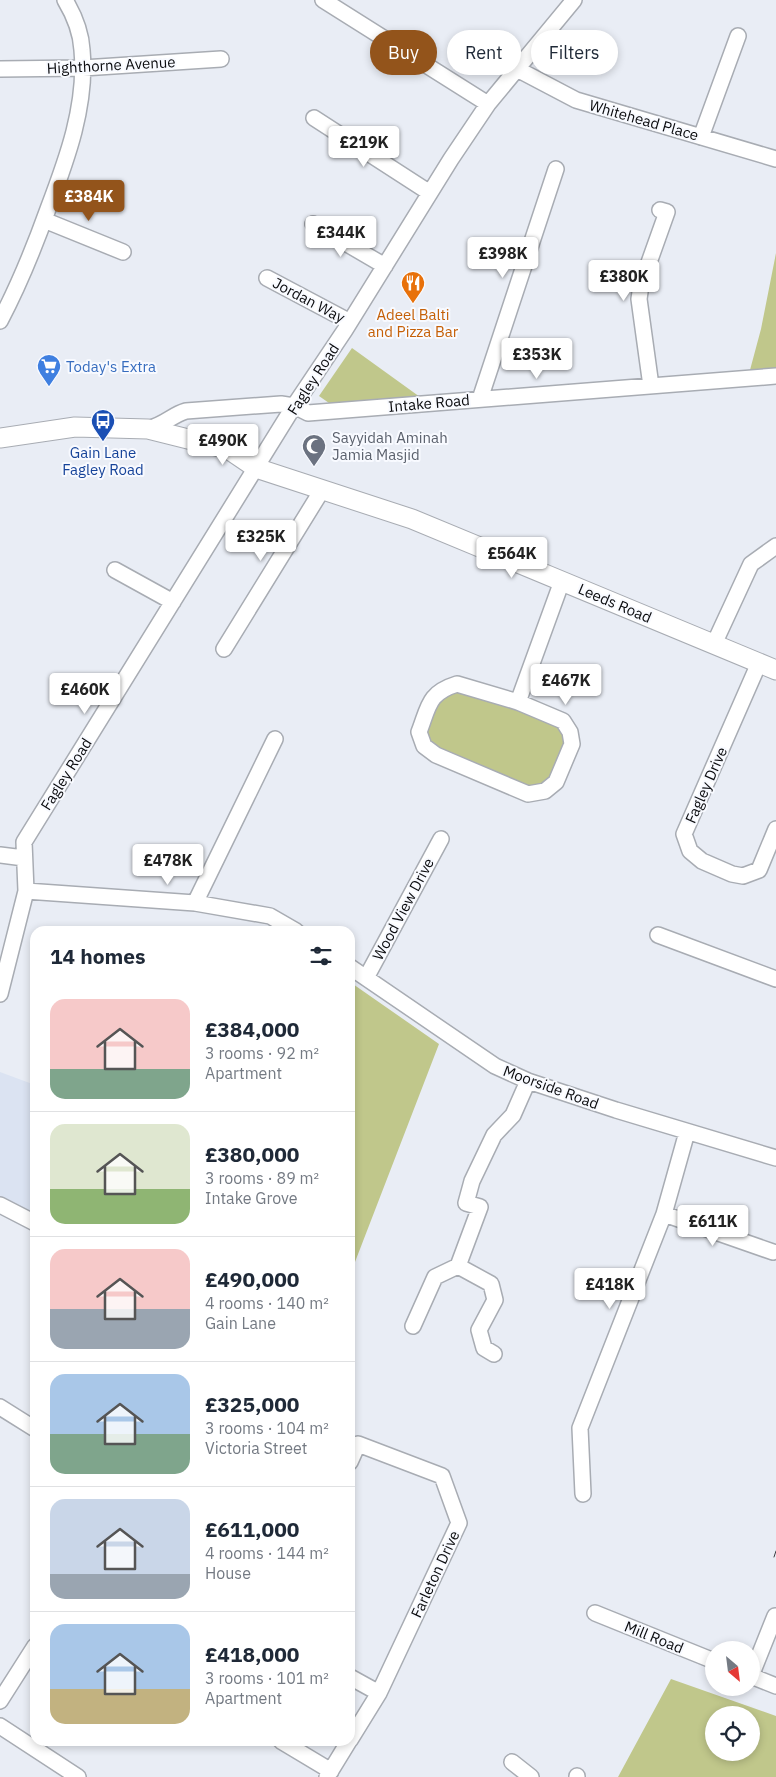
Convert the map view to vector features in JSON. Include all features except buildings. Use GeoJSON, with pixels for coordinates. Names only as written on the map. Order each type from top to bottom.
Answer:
{"type":"FeatureCollection","features":[{"type":"Feature","properties":{"kind":"street"},"geometry":{"type":"LineString","coordinates":[[0,322],[24,275],[66,163],[78,113],[83,68],[82,48],[77,24],[65,0]]}},
{"type":"Feature","properties":{"kind":"street"},"geometry":{"type":"LineString","coordinates":[[323,0],[488,104]]}},
{"type":"Feature","properties":{"kind":"street","name":"Fagley Road"},"geometry":{"type":"LineString","coordinates":[[521,64],[574,0]]}},
{"type":"Feature","properties":{"kind":"street"},"geometry":{"type":"LineString","coordinates":[[701,137],[738,36]]}},
{"type":"Feature","properties":{"kind":"street","name":"Highthorne Avenue"},"geometry":{"type":"LineString","coordinates":[[0,68],[83,68],[222,59]]}},
{"type":"Feature","properties":{"kind":"street","name":"Whitehead Place"},"geometry":{"type":"LineString","coordinates":[[521,71],[576,100],[776,159]]}},
{"type":"Feature","properties":{"kind":"street","name":"Fagley Road"},"geometry":{"type":"LineString","coordinates":[[0,994],[26,891],[24,842],[294,406],[350,322],[488,104],[512,75]]}},
{"type":"Feature","properties":{"kind":"street"},"geometry":{"type":"LineString","coordinates":[[314,118],[430,193]]}},
{"type":"Feature","properties":{"kind":"street"},"geometry":{"type":"LineString","coordinates":[[480,399],[556,168]]}},
{"type":"Feature","properties":{"kind":"street"},"geometry":{"type":"LineString","coordinates":[[651,386],[639,298],[641,286],[667,212],[660,210]]}},
{"type":"Feature","properties":{"kind":"street"},"geometry":{"type":"LineString","coordinates":[[44,220],[123,252]]}},
{"type":"Feature","properties":{"kind":"street"},"geometry":{"type":"LineString","coordinates":[[313,224],[385,266]]}},
{"type":"Feature","properties":{"kind":"street","name":"Jordan Way"},"geometry":{"type":"LineString","coordinates":[[267,278],[350,322]]}},
{"type":"Feature","properties":{"kind":"street","name":"Intake Road"},"geometry":{"type":"LineString","coordinates":[[148,429],[163,425],[177,414],[186,411],[281,404],[294,406],[308,413],[776,376]]}},
{"type":"Feature","properties":{"kind":"street","name":"Leeds Road"},"geometry":{"type":"LineString","coordinates":[[0,438],[75,427],[148,429],[228,449],[256,468],[412,519],[767,667]]}},
{"type":"Feature","properties":{"kind":"street"},"geometry":{"type":"LineString","coordinates":[[224,649],[322,490]]}},
{"type":"Feature","properties":{"kind":"street"},"geometry":{"type":"LineString","coordinates":[[714,644],[751,564],[776,546]]}},
{"type":"Feature","properties":{"kind":"street"},"geometry":{"type":"LineString","coordinates":[[115,570],[173,602]]}},
{"type":"Feature","properties":{"kind":"street"},"geometry":{"type":"LineString","coordinates":[[518,702],[562,581]]}},
{"type":"Feature","properties":{"kind":"street","name":"Fagley Drive"},"geometry":{"type":"LineString","coordinates":[[767,667],[684,834],[690,851],[702,861],[732,874],[743,876],[759,870],[776,829]]}},
{"type":"Feature","properties":{"kind":"street"},"geometry":{"type":"LineString","coordinates":[[457,684],[518,702],[563,721],[570,732],[572,744],[556,782],[545,791],[528,794],[436,755],[424,746],[419,732],[431,701],[440,689],[457,684]]}},
{"type":"Feature","properties":{"kind":"street"},"geometry":{"type":"LineString","coordinates":[[195,903],[275,739]]}},
{"type":"Feature","properties":{"kind":"street","name":"Wood View Drive"},"geometry":{"type":"LineString","coordinates":[[366,978],[440,840]]}},
{"type":"Feature","properties":{"kind":"street"},"geometry":{"type":"LineString","coordinates":[[0,855],[24,858]]}},
{"type":"Feature","properties":{"kind":"street"},"geometry":{"type":"LineString","coordinates":[[26,891],[195,903],[270,916],[287,926]]}},
{"type":"Feature","properties":{"kind":"street"},"geometry":{"type":"LineString","coordinates":[[658,935],[776,979]]}},
{"type":"Feature","properties":{"kind":"street","name":"Moorside Road"},"geometry":{"type":"LineString","coordinates":[[355,970],[495,1066],[528,1080],[687,1132],[776,1158]]}},
{"type":"Feature","properties":{"kind":"street"},"geometry":{"type":"LineString","coordinates":[[413,1326],[435,1276],[458,1266],[480,1207],[466,1203],[472,1181],[494,1135],[513,1115],[528,1080]]}},
{"type":"Feature","properties":{"kind":"street"},"geometry":{"type":"LineString","coordinates":[[583,1494],[580,1428],[664,1214],[687,1132]]}},
{"type":"Feature","properties":{"kind":"street"},"geometry":{"type":"LineString","coordinates":[[0,1205],[30,1220]]}},
{"type":"Feature","properties":{"kind":"street"},"geometry":{"type":"LineString","coordinates":[[664,1214],[773,1252]]}},
{"type":"Feature","properties":{"kind":"street"},"geometry":{"type":"LineString","coordinates":[[458,1266],[491,1284],[495,1300],[479,1330],[484,1348],[494,1354]]}},
{"type":"Feature","properties":{"kind":"street"},"geometry":{"type":"LineString","coordinates":[[0,1407],[30,1426]]}},
{"type":"Feature","properties":{"kind":"street","name":"Farleton Drive"},"geometry":{"type":"LineString","coordinates":[[355,1451],[358,1444],[442,1476],[460,1523],[379,1693],[355,1733]]}},
{"type":"Feature","properties":{"kind":"street","name":"Mill Road"},"geometry":{"type":"LineString","coordinates":[[595,1613],[705,1657]]}},
{"type":"Feature","properties":{"kind":"street"},"geometry":{"type":"LineString","coordinates":[[760,1654],[775,1616]]}},
{"type":"Feature","properties":{"kind":"street"},"geometry":{"type":"LineString","coordinates":[[0,1702],[30,1654]]}},
{"type":"Feature","properties":{"kind":"street"},"geometry":{"type":"LineString","coordinates":[[355,1680],[379,1693]]}},
{"type":"Feature","properties":{"kind":"street"},"geometry":{"type":"LineString","coordinates":[[760,1680],[776,1686]]}},
{"type":"Feature","properties":{"kind":"street"},"geometry":{"type":"LineString","coordinates":[[0,1726],[30,1746]]}},
{"type":"Feature","properties":{"kind":"street"},"geometry":{"type":"LineString","coordinates":[[31,1746],[78,1777]]}},
{"type":"Feature","properties":{"kind":"street"},"geometry":{"type":"LineString","coordinates":[[288,1746],[329,1774]]}},
{"type":"Feature","properties":{"kind":"street","name":"Farleton Drive"},"geometry":{"type":"LineString","coordinates":[[329,1774],[347,1746]]}},
{"type":"Feature","properties":{"kind":"street"},"geometry":{"type":"LineString","coordinates":[[512,1762],[531,1777]]}},
{"type":"Feature","properties":{"kind":"shaded area"},"geometry":{"type":"Polygon","coordinates":[[[0,1072],[30,1083],[30,1220],[0,1205],[0,1072]]]}},
{"type":"Feature","properties":{"kind":"green space"},"geometry":{"type":"Polygon","coordinates":[[[776,253],[776,368],[750,370],[761,329],[776,253]]]}},
{"type":"Feature","properties":{"kind":"green space"},"geometry":{"type":"Polygon","coordinates":[[[352,348],[420,397],[329,403],[319,396],[352,348]]]}},
{"type":"Feature","properties":{"kind":"green space"},"geometry":{"type":"Polygon","coordinates":[[[457,684],[518,702],[570,732],[556,782],[528,794],[424,746],[431,701],[457,684]]]}},
{"type":"Feature","properties":{"kind":"green space"},"geometry":{"type":"Polygon","coordinates":[[[355,985],[439,1044],[355,1262],[355,985]]]}},
{"type":"Feature","properties":{"kind":"green space"},"geometry":{"type":"Polygon","coordinates":[[[671,1679],[705,1691],[705,1696],[719,1696],[748,1706],[705,1706],[705,1761],[760,1761],[760,1710],[776,1716],[776,1777],[618,1777],[671,1679]]]}},
{"type":"Feature","properties":{"kind":"tram line"},"geometry":{"type":"LineString","coordinates":[[774,1557],[776,1551]]}},
{"type":"Feature","properties":{"kind":"place","name":"Adeel Balti and Pizza Bar"},"geometry":{"type":"Point","coordinates":[413,304]}},
{"type":"Feature","properties":{"kind":"place","name":"Today's Extra"},"geometry":{"type":"Point","coordinates":[49,387]}},
{"type":"Feature","properties":{"kind":"place","name":"Gain Lane Fagley Road"},"geometry":{"type":"Point","coordinates":[103,442]}},
{"type":"Feature","properties":{"kind":"place","name":"Sayyidah Aminah Jamia Masjid"},"geometry":{"type":"Point","coordinates":[314,467]}}]}
